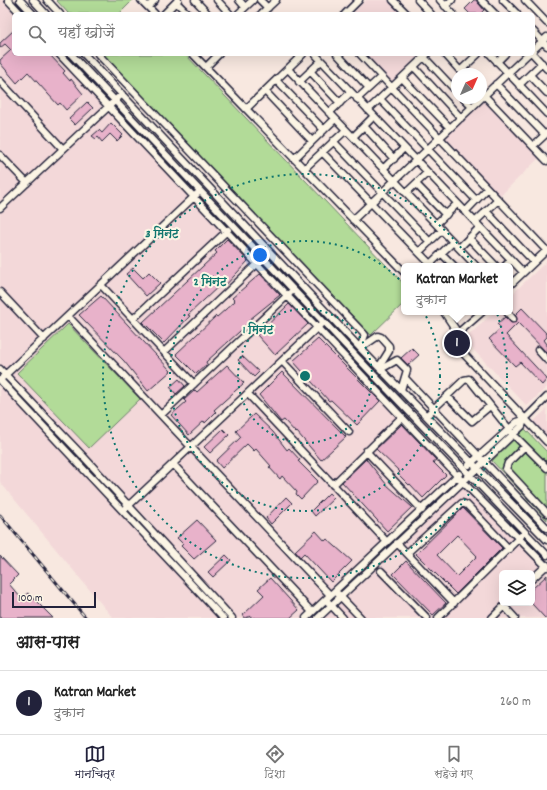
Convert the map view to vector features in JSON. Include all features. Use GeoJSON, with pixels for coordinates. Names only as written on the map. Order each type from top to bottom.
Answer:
{"type":"FeatureCollection","features":[{"type":"Feature","properties":{"kind":"street"},"geometry":{"type":"LineString","coordinates":[[8,0],[19,12]]}},
{"type":"Feature","properties":{"kind":"street"},"geometry":{"type":"LineString","coordinates":[[20,0],[31,12]]}},
{"type":"Feature","properties":{"kind":"street"},"geometry":{"type":"LineString","coordinates":[[33,0],[44,12]]}},
{"type":"Feature","properties":{"kind":"street"},"geometry":{"type":"LineString","coordinates":[[47,0],[58,12]]}},
{"type":"Feature","properties":{"kind":"street"},"geometry":{"type":"LineString","coordinates":[[141,0],[153,12]]}},
{"type":"Feature","properties":{"kind":"street"},"geometry":{"type":"LineString","coordinates":[[148,7],[155,0]]}},
{"type":"Feature","properties":{"kind":"street"},"geometry":{"type":"LineString","coordinates":[[195,0],[206,12]]}},
{"type":"Feature","properties":{"kind":"street"},"geometry":{"type":"LineString","coordinates":[[217,0],[228,12]]}},
{"type":"Feature","properties":{"kind":"street"},"geometry":{"type":"LineString","coordinates":[[239,0],[245,7]]}},
{"type":"Feature","properties":{"kind":"street"},"geometry":{"type":"LineString","coordinates":[[240,12],[253,0]]}},
{"type":"Feature","properties":{"kind":"street"},"geometry":{"type":"LineString","coordinates":[[260,0],[268,8]]}},
{"type":"Feature","properties":{"kind":"street"},"geometry":{"type":"LineString","coordinates":[[263,12],[276,0]]}},
{"type":"Feature","properties":{"kind":"street"},"geometry":{"type":"LineString","coordinates":[[347,12],[359,0]]}},
{"type":"Feature","properties":{"kind":"street"},"geometry":{"type":"LineString","coordinates":[[393,0],[405,12]]}},
{"type":"Feature","properties":{"kind":"street"},"geometry":{"type":"LineString","coordinates":[[418,0],[429,12]]}},
{"type":"Feature","properties":{"kind":"street"},"geometry":{"type":"LineString","coordinates":[[440,0],[449,12]]}},
{"type":"Feature","properties":{"kind":"street"},"geometry":{"type":"LineString","coordinates":[[445,6],[452,0]]}},
{"type":"Feature","properties":{"kind":"street"},"geometry":{"type":"LineString","coordinates":[[503,0],[515,12]]}},
{"type":"Feature","properties":{"kind":"street"},"geometry":{"type":"LineString","coordinates":[[525,0],[547,23]]}},
{"type":"Feature","properties":{"kind":"street"},"geometry":{"type":"LineString","coordinates":[[166,12],[177,1],[186,12]]}},
{"type":"Feature","properties":{"kind":"street"},"geometry":{"type":"LineString","coordinates":[[483,1],[493,12]]}},
{"type":"Feature","properties":{"kind":"street"},"geometry":{"type":"LineString","coordinates":[[486,12],[490,9]]}},
{"type":"Feature","properties":{"kind":"street"},"geometry":{"type":"LineString","coordinates":[[535,33],[545,41],[535,48]]}},
{"type":"Feature","properties":{"kind":"street"},"geometry":{"type":"LineString","coordinates":[[61,56],[462,481],[547,566],[535,576]]}},
{"type":"Feature","properties":{"kind":"street"},"geometry":{"type":"LineString","coordinates":[[73,56],[547,555]]}},
{"type":"Feature","properties":{"kind":"street"},"geometry":{"type":"LineString","coordinates":[[86,56],[208,184],[360,348],[476,469],[547,540]]}},
{"type":"Feature","properties":{"kind":"street"},"geometry":{"type":"LineString","coordinates":[[100,56],[364,335],[360,348]]}},
{"type":"Feature","properties":{"kind":"street"},"geometry":{"type":"LineString","coordinates":[[195,56],[401,269]]}},
{"type":"Feature","properties":{"kind":"street"},"geometry":{"type":"LineString","coordinates":[[206,67],[217,56]]}},
{"type":"Feature","properties":{"kind":"street"},"geometry":{"type":"LineString","coordinates":[[246,109],[301,56]]}},
{"type":"Feature","properties":{"kind":"street"},"geometry":{"type":"LineString","coordinates":[[317,56],[523,272]]}},
{"type":"Feature","properties":{"kind":"street"},"geometry":{"type":"LineString","coordinates":[[339,56],[369,88]]}},
{"type":"Feature","properties":{"kind":"street"},"geometry":{"type":"LineString","coordinates":[[362,56],[439,139],[547,250],[513,282]]}},
{"type":"Feature","properties":{"kind":"street"},"geometry":{"type":"LineString","coordinates":[[368,110],[425,56]]}},
{"type":"Feature","properties":{"kind":"street"},"geometry":{"type":"LineString","coordinates":[[427,56],[451,85]]}},
{"type":"Feature","properties":{"kind":"street"},"geometry":{"type":"LineString","coordinates":[[447,56],[458,68]]}},
{"type":"Feature","properties":{"kind":"street"},"geometry":{"type":"LineString","coordinates":[[465,68],[474,56]]}},
{"type":"Feature","properties":{"kind":"street"},"geometry":{"type":"LineString","coordinates":[[492,56],[547,114]]}},
{"type":"Feature","properties":{"kind":"street"},"geometry":{"type":"LineString","coordinates":[[497,62],[503,56]]}},
{"type":"Feature","properties":{"kind":"street"},"geometry":{"type":"LineString","coordinates":[[487,91],[508,74],[526,56]]}},
{"type":"Feature","properties":{"kind":"street"},"geometry":{"type":"LineString","coordinates":[[535,56],[547,69]]}},
{"type":"Feature","properties":{"kind":"street"},"geometry":{"type":"LineString","coordinates":[[299,82],[321,61]]}},
{"type":"Feature","properties":{"kind":"street"},"geometry":{"type":"LineString","coordinates":[[519,85],[542,63]]}},
{"type":"Feature","properties":{"kind":"street"},"geometry":{"type":"LineString","coordinates":[[414,67],[461,118]]}},
{"type":"Feature","properties":{"kind":"street"},"geometry":{"type":"LineString","coordinates":[[288,70],[473,263]]}},
{"type":"Feature","properties":{"kind":"street"},"geometry":{"type":"LineString","coordinates":[[310,71],[340,103]]}},
{"type":"Feature","properties":{"kind":"street"},"geometry":{"type":"LineString","coordinates":[[530,75],[547,93]]}},
{"type":"Feature","properties":{"kind":"street"},"geometry":{"type":"LineString","coordinates":[[357,99],[381,77]]}},
{"type":"Feature","properties":{"kind":"street"},"geometry":{"type":"LineString","coordinates":[[402,78],[450,128]]}},
{"type":"Feature","properties":{"kind":"street"},"geometry":{"type":"LineString","coordinates":[[276,80],[324,130]]}},
{"type":"Feature","properties":{"kind":"street"},"geometry":{"type":"LineString","coordinates":[[0,81],[63,149]]}},
{"type":"Feature","properties":{"kind":"street"},"geometry":{"type":"LineString","coordinates":[[496,84],[546,134],[533,146]]}},
{"type":"Feature","properties":{"kind":"street"},"geometry":{"type":"LineString","coordinates":[[265,91],[312,141]]}},
{"type":"Feature","properties":{"kind":"street"},"geometry":{"type":"LineString","coordinates":[[329,113],[351,92]]}},
{"type":"Feature","properties":{"kind":"street"},"geometry":{"type":"LineString","coordinates":[[0,208],[122,94]]}},
{"type":"Feature","properties":{"kind":"street"},"geometry":{"type":"LineString","coordinates":[[487,98],[533,146],[545,154],[547,161]]}},
{"type":"Feature","properties":{"kind":"street"},"geometry":{"type":"LineString","coordinates":[[380,100],[476,200]]}},
{"type":"Feature","properties":{"kind":"street"},"geometry":{"type":"LineString","coordinates":[[469,104],[472,107]]}},
{"type":"Feature","properties":{"kind":"street"},"geometry":{"type":"LineString","coordinates":[[353,220],[475,104]]}},
{"type":"Feature","properties":{"kind":"street"},"geometry":{"type":"LineString","coordinates":[[353,137],[374,116]]}},
{"type":"Feature","properties":{"kind":"street"},"geometry":{"type":"LineString","coordinates":[[294,159],[335,119]]}},
{"type":"Feature","properties":{"kind":"street"},"geometry":{"type":"LineString","coordinates":[[364,126],[394,158]]}},
{"type":"Feature","properties":{"kind":"street"},"geometry":{"type":"LineString","coordinates":[[304,169],[346,130]]}},
{"type":"Feature","properties":{"kind":"street"},"geometry":{"type":"LineString","coordinates":[[334,142],[430,242]]}},
{"type":"Feature","properties":{"kind":"street"},"geometry":{"type":"LineString","coordinates":[[383,169],[404,148]]}},
{"type":"Feature","properties":{"kind":"street"},"geometry":{"type":"LineString","coordinates":[[322,152],[429,263]]}},
{"type":"Feature","properties":{"kind":"street"},"geometry":{"type":"LineString","coordinates":[[0,155],[26,183]]}},
{"type":"Feature","properties":{"kind":"street"},"geometry":{"type":"LineString","coordinates":[[406,193],[427,173]]}},
{"type":"Feature","properties":{"kind":"street"},"geometry":{"type":"LineString","coordinates":[[208,184],[0,380],[223,618]]}},
{"type":"Feature","properties":{"kind":"street"},"geometry":{"type":"LineString","coordinates":[[416,184],[446,215]]}},
{"type":"Feature","properties":{"kind":"street"},"geometry":{"type":"LineString","coordinates":[[465,212],[488,189]]}},
{"type":"Feature","properties":{"kind":"street"},"geometry":{"type":"LineString","coordinates":[[475,222],[498,200]]}},
{"type":"Feature","properties":{"kind":"street"},"geometry":{"type":"LineString","coordinates":[[436,224],[457,204]]}},
{"type":"Feature","properties":{"kind":"street"},"geometry":{"type":"LineString","coordinates":[[486,211],[534,262]]}},
{"type":"Feature","properties":{"kind":"street"},"geometry":{"type":"LineString","coordinates":[[133,319],[233,225]]}},
{"type":"Feature","properties":{"kind":"street"},"geometry":{"type":"LineString","coordinates":[[459,248],[480,228]]}},
{"type":"Feature","properties":{"kind":"street"},"geometry":{"type":"LineString","coordinates":[[419,252],[442,230]]}},
{"type":"Feature","properties":{"kind":"street"},"geometry":{"type":"LineString","coordinates":[[469,238],[493,263]]}},
{"type":"Feature","properties":{"kind":"street"},"geometry":{"type":"LineString","coordinates":[[433,263],[453,242]]}},
{"type":"Feature","properties":{"kind":"street"},"geometry":{"type":"LineString","coordinates":[[441,253],[451,263]]}},
{"type":"Feature","properties":{"kind":"street"},"geometry":{"type":"LineString","coordinates":[[164,352],[263,257]]}},
{"type":"Feature","properties":{"kind":"street"},"geometry":{"type":"LineString","coordinates":[[508,263],[511,260]]}},
{"type":"Feature","properties":{"kind":"street"},"geometry":{"type":"LineString","coordinates":[[101,285],[194,384]]}},
{"type":"Feature","properties":{"kind":"street"},"geometry":{"type":"LineString","coordinates":[[161,416],[294,289]]}},
{"type":"Feature","properties":{"kind":"street"},"geometry":{"type":"LineString","coordinates":[[0,292],[44,339]]}},
{"type":"Feature","properties":{"kind":"street"},"geometry":{"type":"LineString","coordinates":[[446,315],[458,333],[462,352],[547,442]]}},
{"type":"Feature","properties":{"kind":"street"},"geometry":{"type":"LineString","coordinates":[[458,333],[477,315]]}},
{"type":"Feature","properties":{"kind":"street"},"geometry":{"type":"LineString","coordinates":[[509,315],[513,319]]}},
{"type":"Feature","properties":{"kind":"street"},"geometry":{"type":"LineString","coordinates":[[68,316],[330,595],[331,605],[343,618]]}},
{"type":"Feature","properties":{"kind":"street"},"geometry":{"type":"LineString","coordinates":[[124,511],[330,316]]}},
{"type":"Feature","properties":{"kind":"street"},"geometry":{"type":"LineString","coordinates":[[360,348],[376,337],[381,337],[390,348],[380,368]]}},
{"type":"Feature","properties":{"kind":"street"},"geometry":{"type":"LineString","coordinates":[[538,350],[547,360]]}},
{"type":"Feature","properties":{"kind":"street"},"geometry":{"type":"LineString","coordinates":[[380,368],[395,360],[407,370],[401,390]]}},
{"type":"Feature","properties":{"kind":"street"},"geometry":{"type":"LineString","coordinates":[[282,361],[349,432]]}},
{"type":"Feature","properties":{"kind":"street"},"geometry":{"type":"LineString","coordinates":[[0,369],[232,618]]}},
{"type":"Feature","properties":{"kind":"street"},"geometry":{"type":"LineString","coordinates":[[405,378],[547,528]]}},
{"type":"Feature","properties":{"kind":"street"},"geometry":{"type":"LineString","coordinates":[[426,416],[466,378],[511,432],[547,468]]}},
{"type":"Feature","properties":{"kind":"street"},"geometry":{"type":"LineString","coordinates":[[248,394],[387,542]]}},
{"type":"Feature","properties":{"kind":"street"},"geometry":{"type":"LineString","coordinates":[[447,396],[472,421],[490,406]]}},
{"type":"Feature","properties":{"kind":"street"},"geometry":{"type":"LineString","coordinates":[[306,618],[471,463],[511,432],[522,426],[525,419],[547,397]]}},
{"type":"Feature","properties":{"kind":"street"},"geometry":{"type":"LineString","coordinates":[[333,485],[402,417]]}},
{"type":"Feature","properties":{"kind":"street"},"geometry":{"type":"LineString","coordinates":[[321,617],[340,596],[470,475],[511,432]]}},
{"type":"Feature","properties":{"kind":"street"},"geometry":{"type":"LineString","coordinates":[[525,446],[508,463],[506,469],[547,513]]}},
{"type":"Feature","properties":{"kind":"street"},"geometry":{"type":"LineString","coordinates":[[366,451],[422,510]]}},
{"type":"Feature","properties":{"kind":"street"},"geometry":{"type":"LineString","coordinates":[[173,464],[312,612]]}},
{"type":"Feature","properties":{"kind":"street"},"geometry":{"type":"LineString","coordinates":[[407,553],[462,502],[467,505],[509,549]]}},
{"type":"Feature","properties":{"kind":"street"},"geometry":{"type":"LineString","coordinates":[[438,618],[525,533]]}},
{"type":"Feature","properties":{"kind":"street"},"geometry":{"type":"LineString","coordinates":[[397,543],[454,603]]}},
{"type":"Feature","properties":{"kind":"street"},"geometry":{"type":"LineString","coordinates":[[381,571],[427,618]]}},
{"type":"Feature","properties":{"kind":"street"},"geometry":{"type":"LineString","coordinates":[[330,595],[340,596],[361,618]]}},
{"type":"Feature","properties":{"kind":"street"},"geometry":{"type":"LineString","coordinates":[[492,618],[504,606]]}},
{"type":"Feature","properties":{"kind":"street"},"geometry":{"type":"LineString","coordinates":[[507,606],[515,618]]}},
{"type":"Feature","properties":{"kind":"shaded area"},"geometry":{"type":"Polygon","coordinates":[[[0,0],[5,0],[16,12],[12,12],[12,56],[58,56],[547,572],[547,618],[113,618],[0,482],[0,0]]]}},
{"type":"Feature","properties":{"kind":"shaded area"},"geometry":{"type":"Polygon","coordinates":[[[366,0],[388,0],[399,12],[354,12],[366,0]]]}},
{"type":"Feature","properties":{"kind":"shaded area"},"geometry":{"type":"Polygon","coordinates":[[[363,56],[423,56],[391,86],[363,56]]]}},
{"type":"Feature","properties":{"kind":"shaded area"},"geometry":{"type":"Polygon","coordinates":[[[479,104],[487,104],[539,158],[498,198],[442,139],[479,104]]]}},
{"type":"Feature","properties":{"kind":"shaded area"},"geometry":{"type":"Polygon","coordinates":[[[547,261],[547,387],[527,406],[464,340],[491,315],[513,315],[513,293],[547,261]]]}},
{"type":"Feature","properties":{"kind":"shaded area"},"geometry":{"type":"Polygon","coordinates":[[[547,409],[547,439],[532,423],[547,409]]]}},
{"type":"Feature","properties":{"kind":"green space"},"geometry":{"type":"Polygon","coordinates":[[[56,0],[133,0],[121,12],[67,12],[56,0]]]}},
{"type":"Feature","properties":{"kind":"green space"},"geometry":{"type":"Polygon","coordinates":[[[105,56],[187,56],[401,281],[401,306],[371,335],[105,56]]]}},
{"type":"Feature","properties":{"kind":"green space"},"geometry":{"type":"Polygon","coordinates":[[[68,324],[140,399],[89,448],[17,373],[68,324]]]}},
{"type":"Feature","properties":{"kind":"green space"},"geometry":{"type":"Polygon","coordinates":[[[525,429],[547,452],[547,520],[492,461],[525,429]]]}},
{"type":"Feature","properties":{"kind":"building"},"geometry":{"type":"Polygon","coordinates":[[[474,0],[476,0],[484,10],[482,12],[468,12],[465,9],[474,0]]]}},
{"type":"Feature","properties":{"kind":"building"},"geometry":{"type":"Polygon","coordinates":[[[12,32],[12,56],[51,56],[65,71],[63,73],[70,81],[71,79],[83,94],[66,110],[60,103],[58,105],[28,72],[17,83],[0,63],[0,60],[11,50],[5,44],[0,48],[0,43],[12,32]]]}},
{"type":"Feature","properties":{"kind":"building"},"geometry":{"type":"Polygon","coordinates":[[[87,102],[93,108],[75,125],[69,119],[87,102]]]}},
{"type":"Feature","properties":{"kind":"building"},"geometry":{"type":"Polygon","coordinates":[[[111,123],[123,135],[117,141],[110,134],[102,142],[98,137],[96,139],[92,136],[99,130],[102,133],[111,123]]]}},
{"type":"Feature","properties":{"kind":"building"},"geometry":{"type":"Polygon","coordinates":[[[227,239],[248,261],[223,288],[220,285],[188,315],[190,316],[164,343],[143,322],[217,253],[215,251],[227,239]]]}},
{"type":"Feature","properties":{"kind":"building"},"geometry":{"type":"Polygon","coordinates":[[[133,268],[143,278],[149,272],[160,283],[146,296],[126,274],[133,268]]]}},
{"type":"Feature","properties":{"kind":"building"},"geometry":{"type":"Polygon","coordinates":[[[260,274],[280,295],[249,320],[250,322],[206,362],[207,364],[196,374],[176,354],[216,316],[217,317],[235,301],[232,298],[260,274]]]}},
{"type":"Feature","properties":{"kind":"building"},"geometry":{"type":"Polygon","coordinates":[[[101,296],[171,371],[148,391],[124,361],[79,315],[101,296]]]}},
{"type":"Feature","properties":{"kind":"building"},"geometry":{"type":"Polygon","coordinates":[[[289,304],[308,324],[275,355],[257,335],[289,304]]]}},
{"type":"Feature","properties":{"kind":"building"},"geometry":{"type":"Polygon","coordinates":[[[522,308],[547,334],[547,337],[544,340],[547,344],[547,353],[518,323],[506,335],[547,379],[542,385],[520,362],[515,366],[489,339],[501,328],[497,324],[505,317],[511,323],[516,322],[517,319],[515,315],[522,308]]]}},
{"type":"Feature","properties":{"kind":"building"},"geometry":{"type":"Polygon","coordinates":[[[318,339],[380,401],[357,425],[331,400],[329,401],[293,361],[318,339]]]}},
{"type":"Feature","properties":{"kind":"building"},"geometry":{"type":"Polygon","coordinates":[[[412,348],[419,355],[408,365],[401,358],[412,348]]]}},
{"type":"Feature","properties":{"kind":"building"},"geometry":{"type":"Polygon","coordinates":[[[242,356],[259,372],[254,377],[238,360],[242,356]]]}},
{"type":"Feature","properties":{"kind":"building"},"geometry":{"type":"Polygon","coordinates":[[[227,365],[244,383],[214,410],[216,412],[205,423],[204,421],[189,435],[171,415],[186,402],[184,400],[195,390],[197,392],[227,365]]]}},
{"type":"Feature","properties":{"kind":"building"},"geometry":{"type":"Polygon","coordinates":[[[282,372],[346,437],[321,460],[297,432],[296,433],[284,420],[281,422],[259,395],[282,372]]]}},
{"type":"Feature","properties":{"kind":"building"},"geometry":{"type":"Polygon","coordinates":[[[179,379],[185,386],[176,394],[170,387],[179,379]]]}},
{"type":"Feature","properties":{"kind":"building"},"geometry":{"type":"Polygon","coordinates":[[[254,414],[273,432],[287,450],[289,448],[300,460],[298,461],[318,481],[301,499],[296,494],[297,492],[282,476],[280,479],[269,467],[271,466],[256,449],[254,451],[247,444],[222,468],[216,461],[241,437],[236,431],[254,414]]]}},
{"type":"Feature","properties":{"kind":"building"},"geometry":{"type":"Polygon","coordinates":[[[402,424],[436,460],[433,462],[446,475],[423,498],[398,474],[400,472],[376,449],[402,424]]]}},
{"type":"Feature","properties":{"kind":"building"},"geometry":{"type":"Polygon","coordinates":[[[223,429],[229,435],[210,453],[204,447],[223,429]]]}},
{"type":"Feature","properties":{"kind":"building"},"geometry":{"type":"Polygon","coordinates":[[[366,459],[387,485],[412,507],[387,531],[342,482],[366,459]]]}},
{"type":"Feature","properties":{"kind":"building"},"geometry":{"type":"Polygon","coordinates":[[[329,493],[334,498],[315,516],[311,511],[329,493]]]}},
{"type":"Feature","properties":{"kind":"building"},"geometry":{"type":"Polygon","coordinates":[[[286,497],[292,503],[271,524],[266,518],[286,497]]]}},
{"type":"Feature","properties":{"kind":"building"},"geometry":{"type":"Polygon","coordinates":[[[463,508],[502,548],[456,594],[416,554],[463,508]],[[457,535],[437,555],[457,576],[477,556],[457,535]]]}},
{"type":"Feature","properties":{"kind":"building"},"geometry":{"type":"Polygon","coordinates":[[[197,520],[216,540],[194,559],[181,546],[183,544],[177,538],[197,520]]]}},
{"type":"Feature","properties":{"kind":"building"},"geometry":{"type":"Polygon","coordinates":[[[316,531],[325,541],[327,539],[352,561],[331,582],[304,553],[300,557],[295,551],[316,531]]]}},
{"type":"Feature","properties":{"kind":"building"},"geometry":{"type":"Polygon","coordinates":[[[226,555],[231,560],[213,577],[208,572],[226,555]]]}},
{"type":"Feature","properties":{"kind":"building"},"geometry":{"type":"Polygon","coordinates":[[[0,556],[18,575],[9,584],[21,598],[28,593],[53,618],[0,618],[0,556]]]}},
{"type":"Feature","properties":{"kind":"building"},"geometry":{"type":"Polygon","coordinates":[[[406,561],[446,603],[433,615],[393,574],[406,561]]]}},
{"type":"Feature","properties":{"kind":"building"},"geometry":{"type":"Polygon","coordinates":[[[547,575],[547,618],[545,618],[534,606],[535,586],[547,575]]]}},
{"type":"Feature","properties":{"kind":"building"},"geometry":{"type":"Polygon","coordinates":[[[270,578],[299,610],[290,618],[254,618],[252,616],[245,618],[243,615],[264,595],[258,589],[270,578]]]}},
{"type":"Feature","properties":{"kind":"railway"},"geometry":{"type":"LineString","coordinates":[[0,515],[86,618]]}},
{"type":"Feature","properties":{"kind":"place","name":"Katran Market"},"geometry":{"type":"Point","coordinates":[457,343]}}]}
